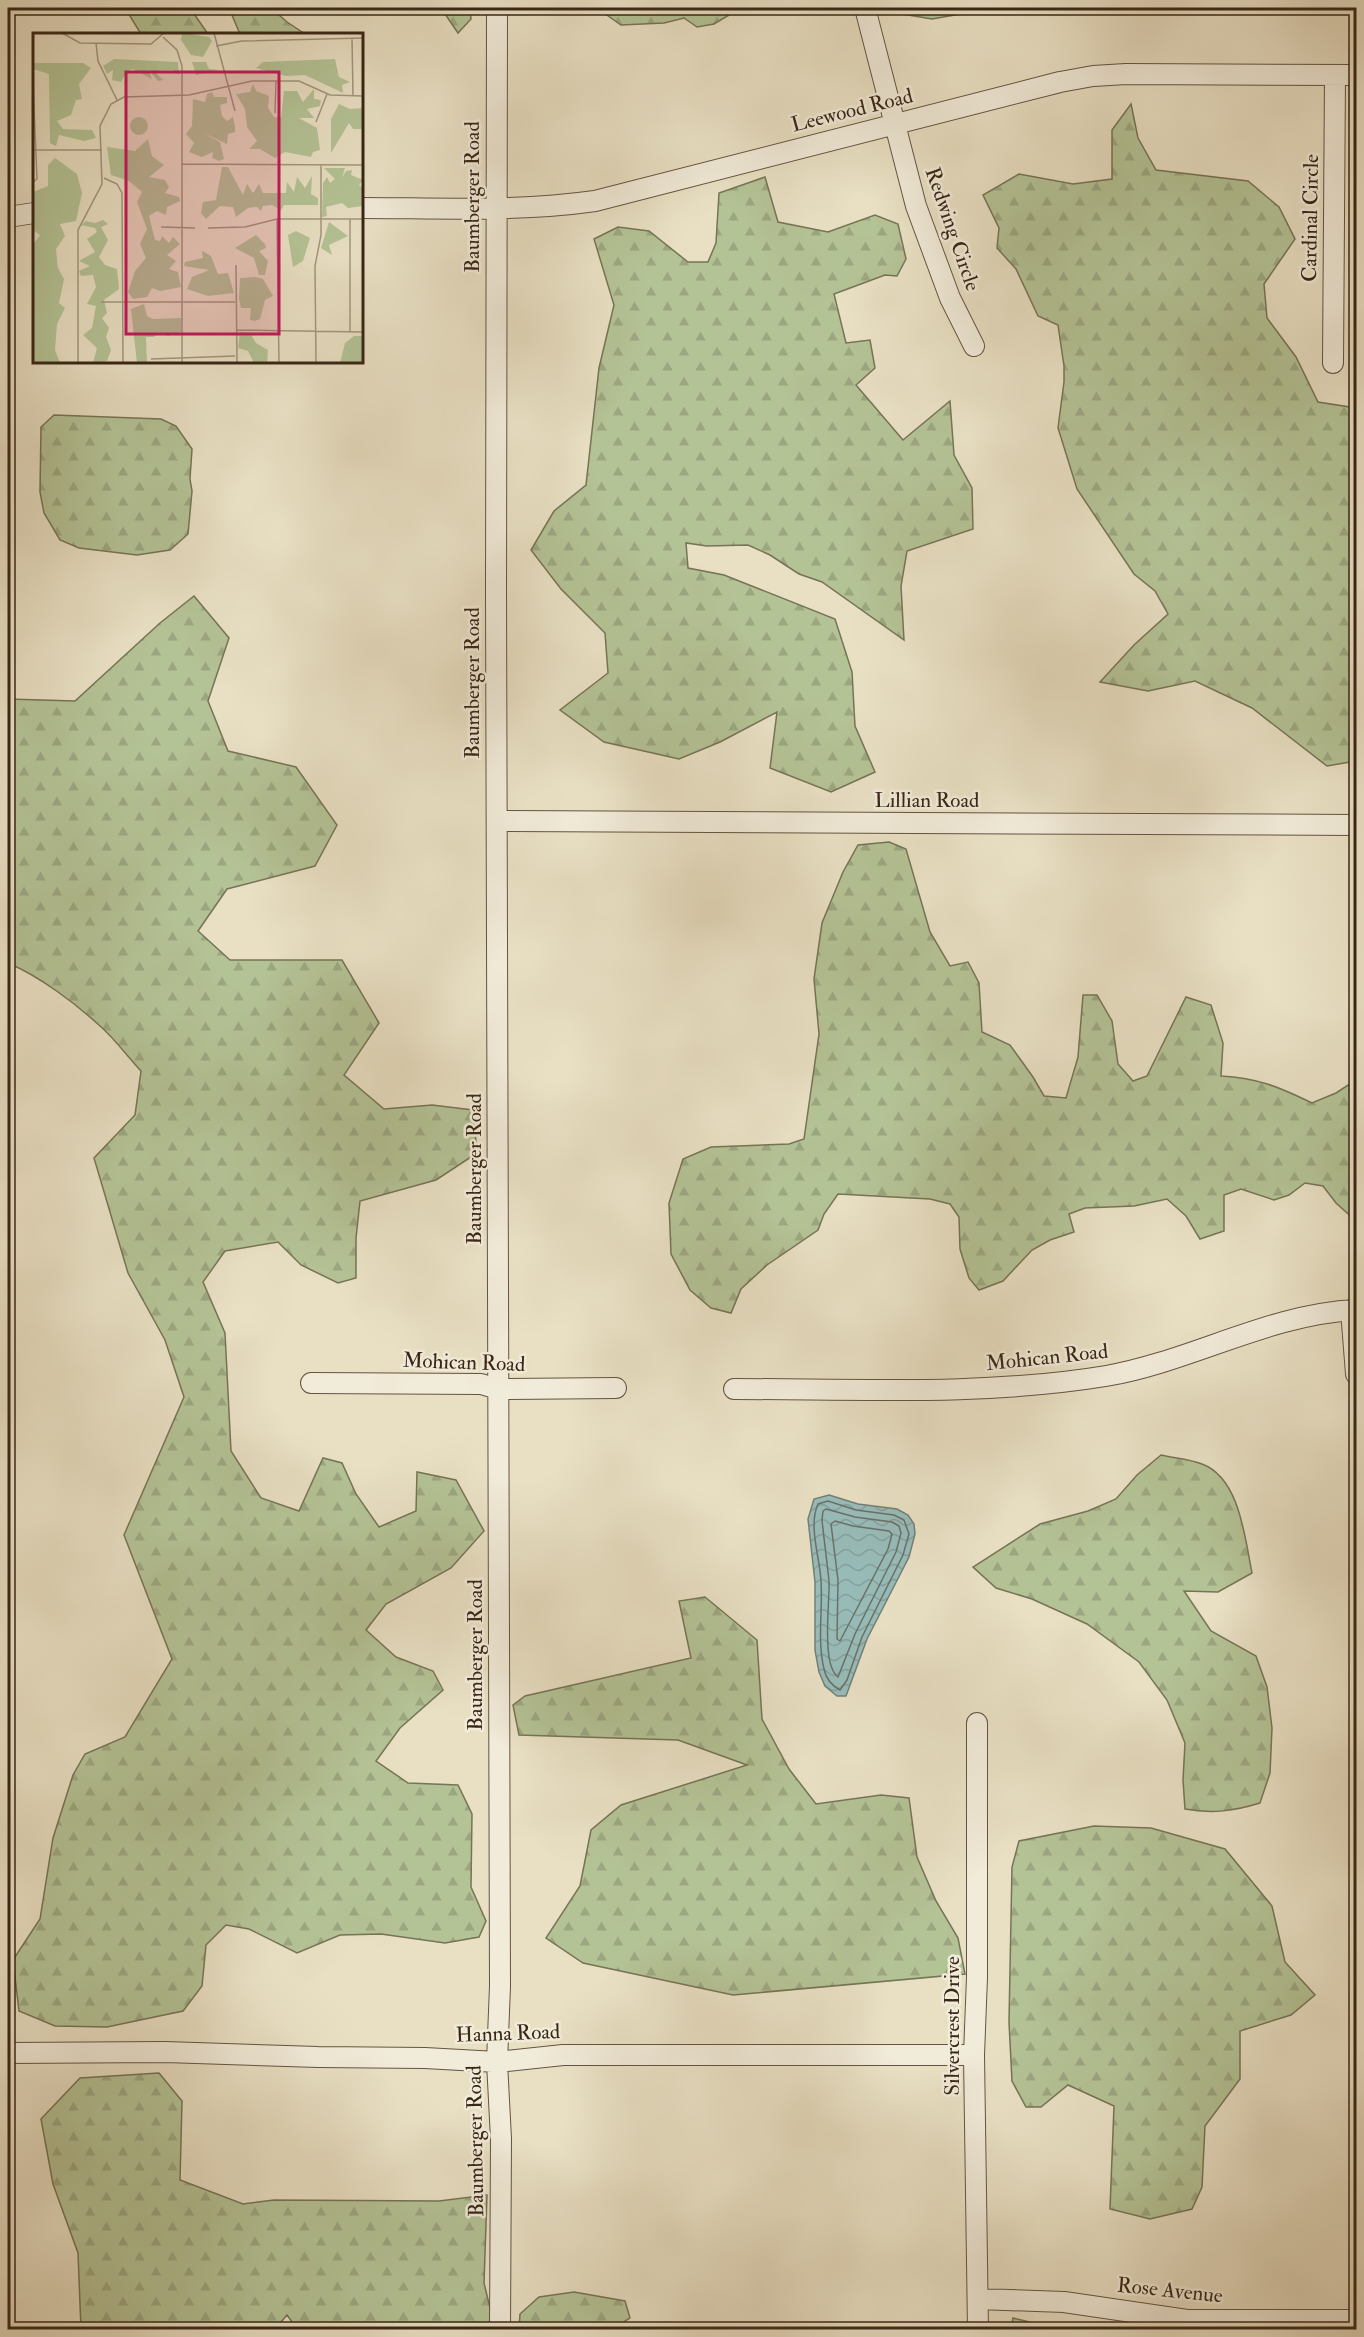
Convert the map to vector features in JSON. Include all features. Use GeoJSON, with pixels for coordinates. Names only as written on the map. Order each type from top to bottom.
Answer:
{"type":"FeatureCollection","features":[{"type":"Feature","properties":{"kind":"street","name":"Baumberger Road"},"geometry":{"type":"LineString","coordinates":[[497,8],[500,1986],[497,2062],[501,2139],[501,2330]]}},
{"type":"Feature","properties":{"kind":"street","name":"Redwing Circle"},"geometry":{"type":"LineString","coordinates":[[865,8],[894,124],[927,238],[951,298],[974,346]]}},
{"type":"Feature","properties":{"kind":"street","name":"Leewood Road"},"geometry":{"type":"LineString","coordinates":[[363,208],[496,209],[562,206],[595,201],[1060,82],[1093,76],[1126,74],[1356,75]]}},
{"type":"Feature","properties":{"kind":"street","name":"Cardinal Circle"},"geometry":{"type":"LineString","coordinates":[[1333,363],[1335,75]]}},
{"type":"Feature","properties":{"kind":"street"},"geometry":{"type":"LineString","coordinates":[[8,217],[33,213]]}},
{"type":"Feature","properties":{"kind":"street","name":"Lillian Road"},"geometry":{"type":"LineString","coordinates":[[497,821],[1356,825]]}},
{"type":"Feature","properties":{"kind":"street"},"geometry":{"type":"LineString","coordinates":[[1354,1310],[1356,1374]]}},
{"type":"Feature","properties":{"kind":"street","name":"Mohican Road"},"geometry":{"type":"LineString","coordinates":[[734,1389],[976,1389],[1064,1382],[1108,1376],[1152,1366],[1271,1325],[1304,1317],[1354,1310]]}},
{"type":"Feature","properties":{"kind":"street","name":"Mohican Road"},"geometry":{"type":"LineString","coordinates":[[311,1383],[481,1384],[498,1389],[616,1388]]}},
{"type":"Feature","properties":{"kind":"street","name":"Silvercrest Drive"},"geometry":{"type":"LineString","coordinates":[[977,1723],[977,1977],[974,2055],[978,2330]]}},
{"type":"Feature","properties":{"kind":"street","name":"Hanna Road"},"geometry":{"type":"LineString","coordinates":[[8,2053],[165,2052],[425,2058],[497,2062],[563,2055],[974,2055]]}},
{"type":"Feature","properties":{"kind":"street","name":"Rose Avenue"},"geometry":{"type":"LineString","coordinates":[[979,2299],[1064,2302],[1187,2320],[1356,2320]]}},
{"type":"Feature","properties":{"kind":"green space"},"geometry":{"type":"Polygon","coordinates":[[[125,8],[190,8],[207,33],[140,33],[125,8]]]}},
{"type":"Feature","properties":{"kind":"green space"},"geometry":{"type":"Polygon","coordinates":[[[229,8],[271,8],[304,33],[240,33],[229,8]]]}},
{"type":"Feature","properties":{"kind":"green space"},"geometry":{"type":"Polygon","coordinates":[[[441,8],[470,8],[471,19],[458,33],[441,8]]]}},
{"type":"Feature","properties":{"kind":"green space"},"geometry":{"type":"Polygon","coordinates":[[[597,8],[741,8],[714,24],[697,27],[684,18],[664,23],[621,25],[597,8]]]}},
{"type":"Feature","properties":{"kind":"green space"},"geometry":{"type":"Polygon","coordinates":[[[902,8],[995,8],[932,19],[901,14],[902,8]]]}},
{"type":"Feature","properties":{"kind":"green space"},"geometry":{"type":"Polygon","coordinates":[[[1131,104],[1138,138],[1156,170],[1248,181],[1279,207],[1295,239],[1264,284],[1267,318],[1296,357],[1318,402],[1356,408],[1356,761],[1327,766],[1252,708],[1195,681],[1148,691],[1100,682],[1134,645],[1168,614],[1155,591],[1134,574],[1077,489],[1058,428],[1064,366],[1058,325],[1038,316],[1016,269],[997,248],[999,228],[983,195],[1019,174],[1073,184],[1112,179],[1112,130],[1131,104]]]}},
{"type":"Feature","properties":{"kind":"green space"},"geometry":{"type":"Polygon","coordinates":[[[765,177],[778,222],[828,232],[875,215],[898,224],[906,259],[897,276],[885,275],[834,294],[846,343],[870,340],[875,368],[856,385],[903,440],[950,401],[954,455],[972,488],[973,529],[907,551],[901,586],[904,640],[822,582],[799,574],[770,555],[748,545],[707,546],[686,543],[688,568],[724,575],[835,619],[852,672],[855,726],[875,772],[831,792],[770,768],[777,712],[720,742],[679,759],[604,742],[560,710],[608,673],[605,633],[561,589],[531,550],[554,511],[586,485],[599,368],[614,305],[594,239],[618,227],[649,231],[688,262],[708,262],[716,243],[719,193],[765,177]]]}},
{"type":"Feature","properties":{"kind":"green space"},"geometry":{"type":"Polygon","coordinates":[[[54,415],[161,419],[176,426],[192,449],[190,479],[192,491],[188,534],[170,550],[137,555],[79,548],[60,540],[44,513],[40,492],[41,427],[54,415]]]}},
{"type":"Feature","properties":{"kind":"green space"},"geometry":{"type":"Polygon","coordinates":[[[194,596],[229,638],[208,701],[228,751],[296,767],[337,825],[315,866],[227,889],[198,931],[230,960],[342,960],[379,1023],[344,1075],[384,1109],[432,1105],[473,1110],[477,1153],[436,1180],[360,1201],[356,1238],[356,1278],[338,1283],[301,1265],[278,1242],[225,1251],[203,1282],[225,1333],[231,1451],[261,1498],[299,1511],[323,1458],[342,1463],[356,1494],[379,1527],[416,1511],[417,1472],[456,1480],[484,1531],[451,1568],[386,1604],[366,1630],[396,1657],[433,1671],[443,1690],[400,1728],[376,1761],[408,1783],[458,1785],[472,1814],[471,1887],[486,1921],[479,1937],[445,1943],[381,1934],[340,1935],[297,1953],[249,1929],[226,1925],[206,1945],[202,1986],[183,2011],[107,2027],[55,2026],[19,2011],[13,1960],[40,1919],[53,1838],[73,1775],[85,1754],[125,1737],[172,1659],[124,1535],[184,1397],[165,1340],[128,1273],[94,1158],[135,1115],[141,1071],[111,1036],[79,1008],[44,983],[8,963],[8,699],[75,701],[160,623],[194,596]]]}},
{"type":"Feature","properties":{"kind":"green space"},"geometry":{"type":"Polygon","coordinates":[[[889,842],[906,849],[930,932],[950,966],[968,962],[979,983],[982,1032],[1010,1045],[1044,1096],[1066,1098],[1078,1057],[1083,995],[1097,995],[1112,1021],[1118,1064],[1133,1081],[1147,1076],[1186,997],[1211,1005],[1223,1043],[1221,1076],[1268,1084],[1312,1103],[1336,1093],[1356,1080],[1356,1221],[1336,1203],[1323,1186],[1305,1183],[1289,1195],[1274,1200],[1241,1189],[1224,1195],[1224,1231],[1200,1239],[1186,1216],[1167,1199],[1134,1206],[1085,1208],[1069,1214],[1074,1232],[1050,1240],[1032,1250],[1003,1281],[979,1290],[969,1278],[960,1249],[959,1217],[950,1204],[930,1199],[838,1194],[824,1214],[818,1230],[767,1265],[741,1289],[731,1313],[711,1308],[690,1290],[671,1254],[669,1203],[683,1159],[711,1147],[789,1144],[804,1139],[819,1034],[814,979],[822,923],[843,872],[858,845],[889,842]]]}},
{"type":"Feature","properties":{"kind":"green space"},"geometry":{"type":"Polygon","coordinates":[[[1161,1455],[1197,1462],[1215,1471],[1233,1496],[1243,1527],[1252,1573],[1218,1592],[1184,1591],[1211,1631],[1256,1656],[1267,1687],[1272,1728],[1270,1773],[1260,1803],[1241,1808],[1223,1811],[1185,1809],[1183,1780],[1185,1743],[1167,1700],[1139,1662],[1087,1624],[1032,1599],[996,1588],[973,1567],[1040,1524],[1088,1511],[1116,1499],[1137,1475],[1161,1455]]]}},
{"type":"Feature","properties":{"kind":"green space"},"geometry":{"type":"Polygon","coordinates":[[[705,1597],[757,1640],[762,1719],[789,1769],[816,1804],[881,1795],[909,1798],[917,1857],[936,1901],[958,1938],[965,1974],[733,1995],[583,1963],[546,1938],[580,1886],[591,1830],[621,1805],[747,1765],[678,1740],[519,1735],[513,1705],[525,1696],[691,1658],[679,1601],[705,1597]]]}},
{"type":"Feature","properties":{"kind":"green space"},"geometry":{"type":"Polygon","coordinates":[[[1094,1826],[1151,1828],[1225,1849],[1272,1906],[1285,1962],[1315,1995],[1291,2015],[1240,2031],[1240,2079],[1205,2126],[1202,2187],[1192,2209],[1150,2219],[1110,2209],[1114,2106],[1068,2085],[1041,2107],[1026,2107],[1012,2081],[1009,2022],[1012,1867],[1019,1841],[1094,1826]]]}},
{"type":"Feature","properties":{"kind":"green space"},"geometry":{"type":"Polygon","coordinates":[[[159,2073],[182,2101],[180,2180],[243,2204],[274,2200],[439,2201],[487,2195],[484,2283],[493,2320],[474,2329],[298,2330],[287,2315],[275,2329],[81,2329],[78,2253],[53,2184],[41,2119],[80,2078],[159,2073]]]}},
{"type":"Feature","properties":{"kind":"green space"},"geometry":{"type":"Polygon","coordinates":[[[574,2292],[625,2301],[630,2318],[613,2329],[519,2329],[520,2314],[539,2297],[574,2292]]]}},
{"type":"Feature","properties":{"kind":"green space"},"geometry":{"type":"Polygon","coordinates":[[[1013,2318],[1059,2329],[1011,2329],[1013,2318]]]}},
{"type":"Feature","properties":{"kind":"green space"},"geometry":{"type":"Polygon","coordinates":[[[1110,2327],[1112,2329],[1059,2329],[1110,2327]]]}},
{"type":"Feature","properties":{"kind":"water"},"geometry":{"type":"Polygon","coordinates":[[[829,1495],[858,1504],[897,1509],[908,1515],[914,1524],[915,1534],[909,1557],[867,1639],[846,1696],[837,1696],[825,1686],[819,1672],[815,1650],[815,1582],[808,1519],[814,1499],[829,1495]]]}}]}
